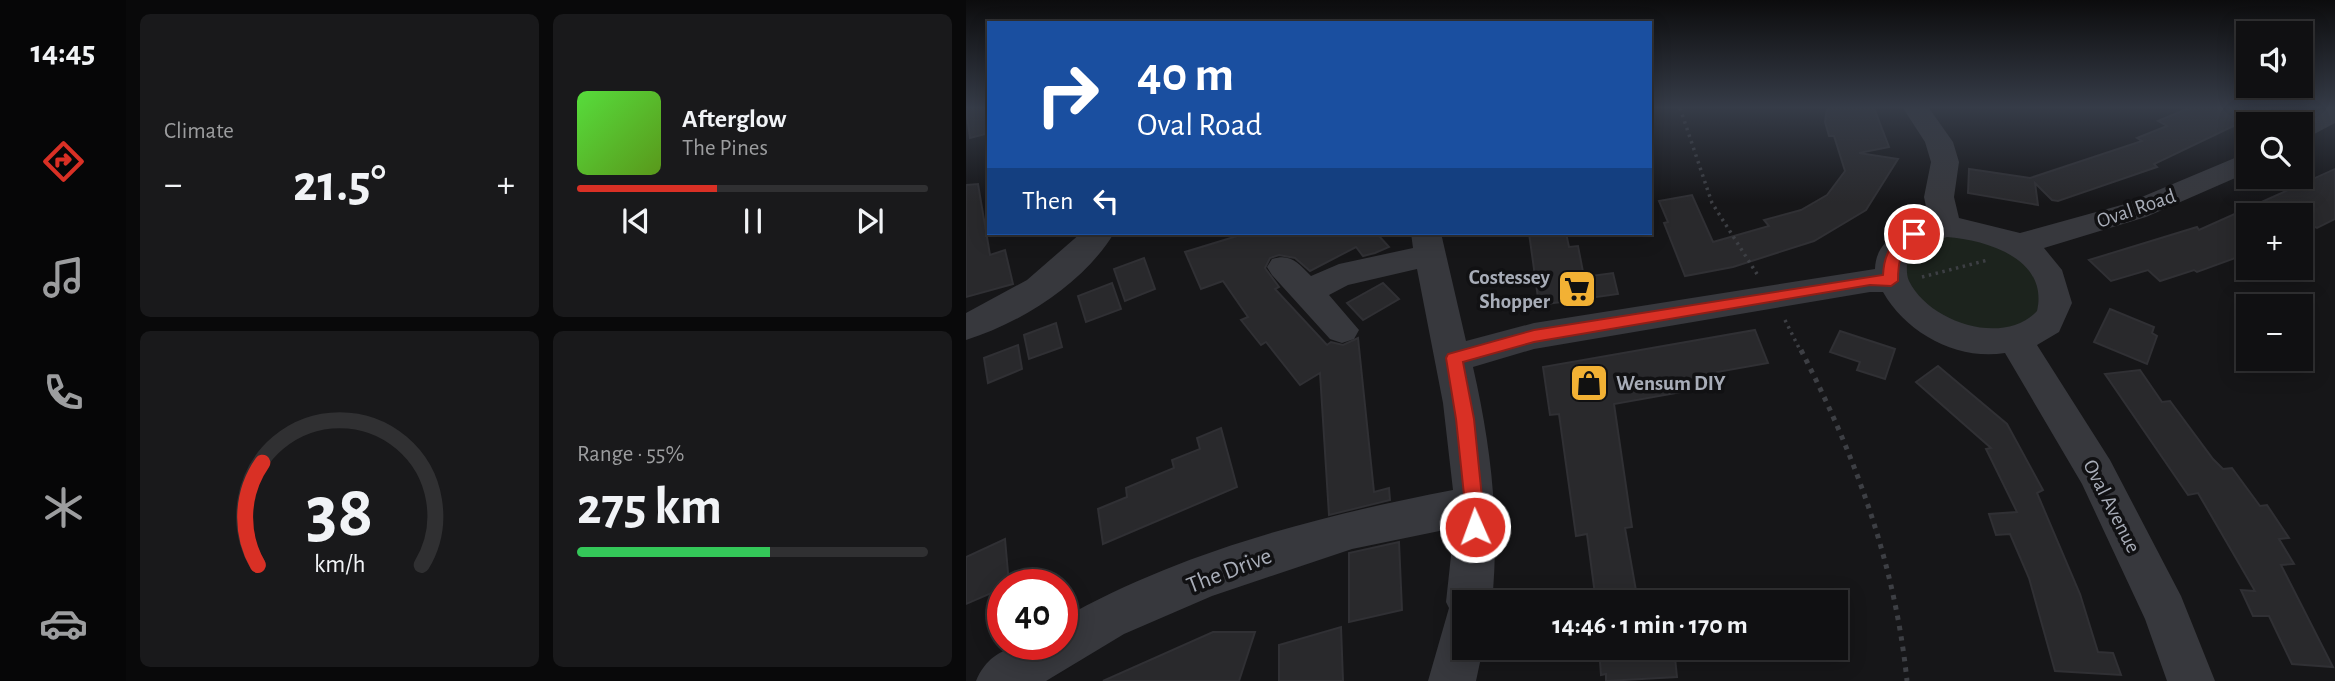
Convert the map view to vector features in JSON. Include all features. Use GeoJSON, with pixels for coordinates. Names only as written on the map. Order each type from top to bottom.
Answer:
{"type":"FeatureCollection","features":[{"type":"Feature","properties":{"kind":"street"},"geometry":{"type":"LineString","coordinates":[[1937,140],[1945,162],[1939,197],[1946,227]]}},
{"type":"Feature","properties":{"kind":"street","name":"Oval Road"},"geometry":{"type":"LineString","coordinates":[[2020,246],[2041,235],[2118,216],[2203,184],[2236,168]]}},
{"type":"Feature","properties":{"kind":"street"},"geometry":{"type":"LineString","coordinates":[[1946,227],[1979,230],[2020,246],[2050,278],[2056,297],[2052,316],[2038,331],[2015,339],[1985,341],[1954,335],[1925,321],[1903,303],[1891,281],[1891,259],[1904,241],[1927,229],[1946,227]]}},
{"type":"Feature","properties":{"kind":"street"},"geometry":{"type":"LineString","coordinates":[[966,327],[1036,292],[1069,266],[1096,235]]}},
{"type":"Feature","properties":{"kind":"street"},"geometry":{"type":"LineString","coordinates":[[1307,292],[1339,276],[1428,244],[1454,358],[1475,505],[1475,550],[1470,590]]}},
{"type":"Feature","properties":{"kind":"street"},"geometry":{"type":"LineString","coordinates":[[1283,267],[1342,330]]}},
{"type":"Feature","properties":{"kind":"street"},"geometry":{"type":"LineString","coordinates":[[1454,358],[1534,336],[1870,280],[1891,281]]}},
{"type":"Feature","properties":{"kind":"street","name":"Oval Avenue"},"geometry":{"type":"LineString","coordinates":[[2015,339],[2096,472],[2165,612],[2191,681]]}},
{"type":"Feature","properties":{"kind":"street","name":"The Drive"},"geometry":{"type":"LineString","coordinates":[[1000,681],[1108,618],[1206,577],[1352,529],[1475,505]]}},
{"type":"Feature","properties":{"kind":"street"},"geometry":{"type":"LineString","coordinates":[[1452,681],[1457,660]]}},
{"type":"Feature","properties":{"kind":"path"},"geometry":{"type":"LineString","coordinates":[[1691,140],[1712,203],[1773,297],[1852,456],[1889,561],[1907,681]]}},
{"type":"Feature","properties":{"kind":"path"},"geometry":{"type":"LineString","coordinates":[[1891,281],[1903,282],[2014,253],[2020,246]]}},
{"type":"Feature","properties":{"kind":"shaded area"},"geometry":{"type":"Polygon","coordinates":[[[1960,234],[2019,256],[2041,285],[2037,314],[2010,327],[1977,331],[1958,326],[1908,291],[1902,261],[1923,240],[1960,234]]]}},
{"type":"Feature","properties":{"kind":"building"},"geometry":{"type":"Polygon","coordinates":[[[1835,140],[1886,140],[1889,147],[1859,153],[1898,159],[1866,210],[1814,241],[1733,267],[1685,276],[1664,223],[1668,222],[1659,201],[1692,195],[1713,242],[1769,226],[1764,220],[1801,210],[1827,195],[1845,171],[1835,140]]]}},
{"type":"Feature","properties":{"kind":"building"},"geometry":{"type":"Polygon","coordinates":[[[2140,140],[2205,140],[2154,164],[2157,167],[2058,201],[2052,200],[2035,183],[2038,205],[1968,193],[1969,169],[2030,178],[2142,141],[2140,140]]]}},
{"type":"Feature","properties":{"kind":"building"},"geometry":{"type":"Polygon","coordinates":[[[2335,169],[2335,219],[2317,228],[2313,226],[2313,203],[2259,203],[2290,189],[2313,189],[2313,179],[2335,169]]]}},
{"type":"Feature","properties":{"kind":"building"},"geometry":{"type":"Polygon","coordinates":[[[978,184],[990,255],[1005,250],[1013,284],[966,297],[966,185],[978,184]]]}},
{"type":"Feature","properties":{"kind":"building"},"geometry":{"type":"Polygon","coordinates":[[[2236,213],[2236,258],[2197,272],[2194,270],[2160,281],[2148,270],[2111,281],[2089,260],[2197,227],[2199,230],[2236,213]]]}},
{"type":"Feature","properties":{"kind":"building"},"geometry":{"type":"Polygon","coordinates":[[[1240,235],[1381,235],[1379,236],[1389,247],[1375,253],[1363,256],[1356,247],[1310,271],[1295,258],[1279,255],[1270,258],[1265,268],[1279,287],[1275,289],[1327,345],[1331,342],[1343,345],[1358,338],[1374,492],[1389,488],[1390,500],[1329,515],[1320,373],[1300,385],[1266,342],[1261,345],[1241,320],[1248,317],[1223,281],[1201,289],[1185,252],[1240,235]]]}},
{"type":"Feature","properties":{"kind":"building"},"geometry":{"type":"Polygon","coordinates":[[[1529,235],[1566,235],[1569,247],[1578,246],[1584,277],[1613,273],[1618,294],[1539,305],[1529,235]]]}},
{"type":"Feature","properties":{"kind":"building"},"geometry":{"type":"Polygon","coordinates":[[[1144,258],[1155,289],[1125,301],[1114,269],[1144,258]]]}},
{"type":"Feature","properties":{"kind":"building"},"geometry":{"type":"Polygon","coordinates":[[[1112,283],[1121,309],[1086,322],[1078,296],[1112,283]]]}},
{"type":"Feature","properties":{"kind":"building"},"geometry":{"type":"Polygon","coordinates":[[[1383,283],[1399,299],[1363,320],[1347,303],[1383,283]]]}},
{"type":"Feature","properties":{"kind":"building"},"geometry":{"type":"Polygon","coordinates":[[[2110,309],[2154,327],[2152,333],[2157,336],[2147,364],[2094,342],[2110,309]]]}},
{"type":"Feature","properties":{"kind":"building"},"geometry":{"type":"Polygon","coordinates":[[[1056,323],[1062,347],[1029,359],[1024,335],[1056,323]]]}},
{"type":"Feature","properties":{"kind":"building"},"geometry":{"type":"Polygon","coordinates":[[[1755,330],[1768,363],[1717,372],[1721,385],[1614,404],[1632,527],[1625,528],[1636,590],[1594,590],[1587,534],[1576,536],[1559,414],[1550,415],[1543,367],[1755,330]]]}},
{"type":"Feature","properties":{"kind":"building"},"geometry":{"type":"Polygon","coordinates":[[[1840,331],[1895,349],[1885,379],[1857,370],[1860,362],[1830,352],[1840,331]]]}},
{"type":"Feature","properties":{"kind":"building"},"geometry":{"type":"Polygon","coordinates":[[[1018,345],[1022,369],[988,383],[984,358],[1018,345]]]}},
{"type":"Feature","properties":{"kind":"building"},"geometry":{"type":"Polygon","coordinates":[[[1938,366],[2007,424],[2043,490],[2037,493],[2080,594],[2098,652],[2113,653],[2121,675],[2055,671],[2029,578],[2010,534],[1996,535],[1989,514],[2017,512],[1986,449],[1991,448],[1916,382],[1938,366]]]}},
{"type":"Feature","properties":{"kind":"building"},"geometry":{"type":"Polygon","coordinates":[[[2140,370],[2162,402],[2170,401],[2213,459],[2223,469],[2232,468],[2260,506],[2267,505],[2289,538],[2279,539],[2294,564],[2281,565],[2333,667],[2292,664],[2269,616],[2253,616],[2241,590],[2255,591],[2198,493],[2188,495],[2105,374],[2140,370]]]}},
{"type":"Feature","properties":{"kind":"building"},"geometry":{"type":"Polygon","coordinates":[[[1221,428],[1237,487],[1103,544],[1098,509],[1127,497],[1126,488],[1174,468],[1172,460],[1200,449],[1197,438],[1221,428]]]}},
{"type":"Feature","properties":{"kind":"building"},"geometry":{"type":"Polygon","coordinates":[[[1005,539],[1008,569],[987,569],[987,595],[966,604],[966,557],[1005,539]]]}},
{"type":"Feature","properties":{"kind":"building"},"geometry":{"type":"Polygon","coordinates":[[[1399,542],[1402,610],[1349,622],[1349,553],[1399,542]]]}},
{"type":"Feature","properties":{"kind":"building"},"geometry":{"type":"Polygon","coordinates":[[[1341,627],[1343,681],[1279,681],[1279,645],[1341,627]]]}},
{"type":"Feature","properties":{"kind":"building"},"geometry":{"type":"Polygon","coordinates":[[[1213,632],[1255,632],[1239,681],[1103,681],[1213,632]]]}},
{"type":"Feature","properties":{"kind":"building"},"geometry":{"type":"Polygon","coordinates":[[[1600,660],[1675,660],[1677,677],[1606,681],[1606,674],[1601,675],[1600,660]]]}},
{"type":"Feature","properties":{"kind":"place","name":"Costessey Shopper"},"geometry":{"type":"Point","coordinates":[1577,289]}},
{"type":"Feature","properties":{"kind":"place","name":"Wensum DIY"},"geometry":{"type":"Point","coordinates":[1589,383]}},
{"type":"Feature","properties":{"kind":"route"},"geometry":{"type":"LineString","coordinates":[[1475,527],[1465,419],[1454,358],[1534,336],[1870,280],[1891,281],[1891,259],[1896,249],[1914,234]]}}]}
